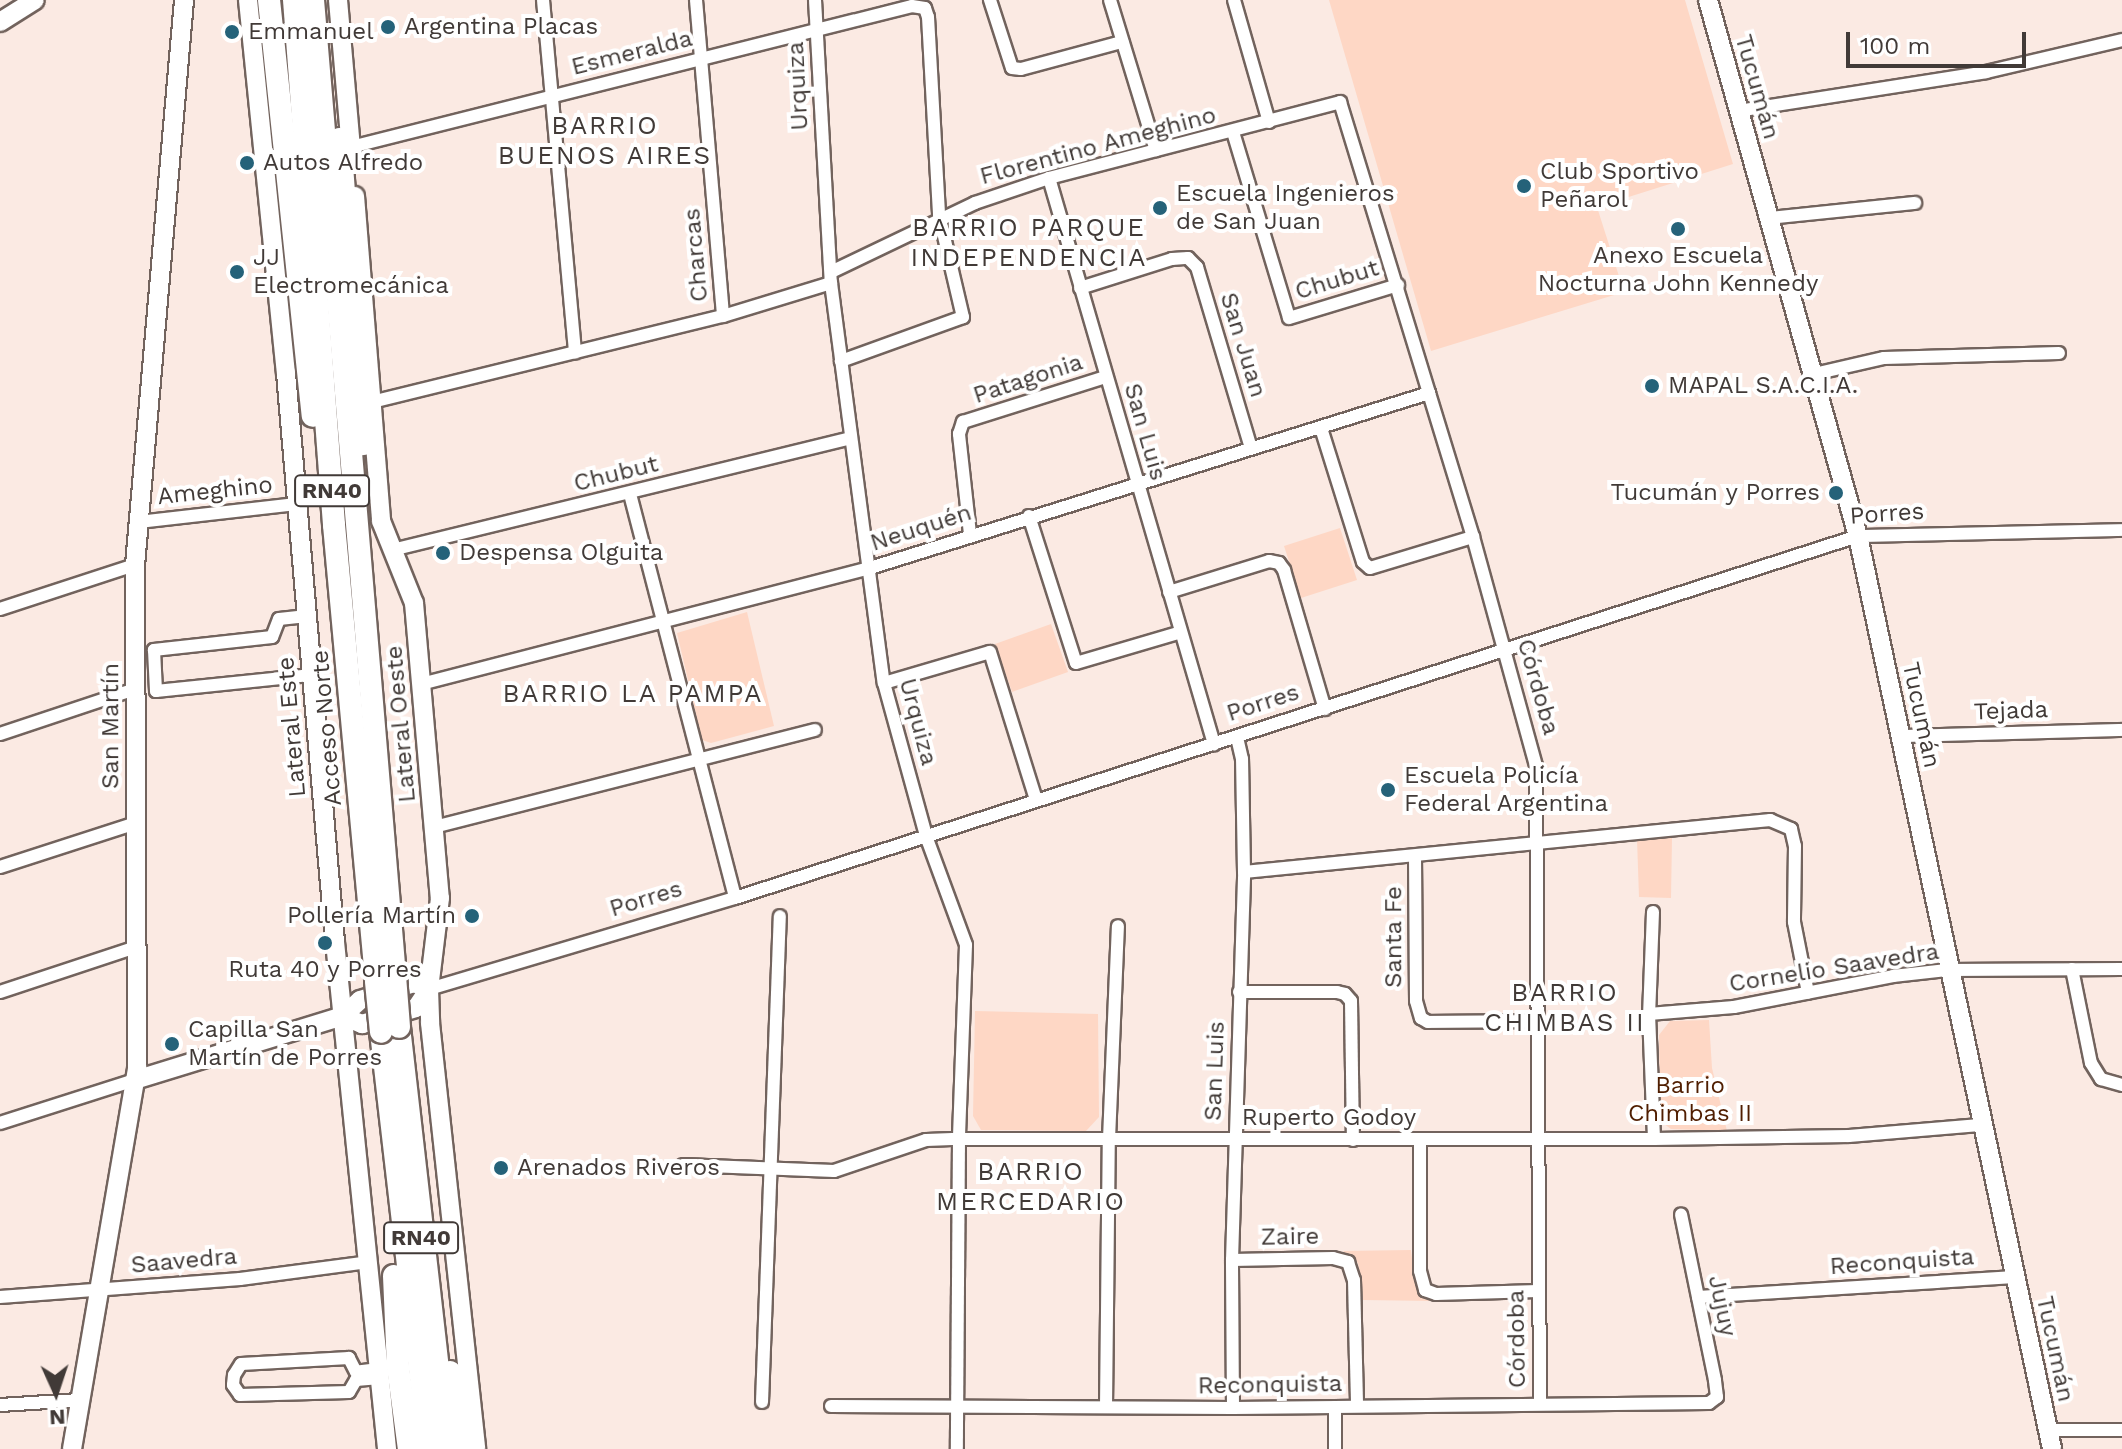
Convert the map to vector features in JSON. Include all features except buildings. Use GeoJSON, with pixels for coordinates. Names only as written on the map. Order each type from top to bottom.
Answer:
{"type":"FeatureCollection","features":[{"type":"Feature","properties":{"kind":"highway"},"geometry":{"type":"LineString","coordinates":[[269,0],[305,363],[334,525]]}},
{"type":"Feature","properties":{"kind":"highway","name":"Acceso Norte"},"geometry":{"type":"LineString","coordinates":[[294,0],[334,525],[390,1030],[416,1189],[447,1449]]}},
{"type":"Feature","properties":{"kind":"highway","name":"Acceso Norte"},"geometry":{"type":"LineString","coordinates":[[313,0],[360,593],[385,979]]}},
{"type":"Feature","properties":{"kind":"highway"},"geometry":{"type":"LineString","coordinates":[[328,0],[361,399],[360,593]]}},
{"type":"Feature","properties":{"kind":"highway","name":"Acceso Norte"},"geometry":{"type":"LineString","coordinates":[[390,1030],[390,1127],[429,1449]]}},
{"type":"Feature","properties":{"kind":"highway"},"geometry":{"type":"LineString","coordinates":[[390,1127],[398,1367],[409,1449]]}},
{"type":"Feature","properties":{"kind":"highway"},"geometry":{"type":"LineString","coordinates":[[416,1189],[464,1449]]}},
{"type":"Feature","properties":{"kind":"street"},"geometry":{"type":"LineString","coordinates":[[0,22],[35,0]]}},
{"type":"Feature","properties":{"kind":"street","name":"San Martín"},"geometry":{"type":"LineString","coordinates":[[72,1449],[135,1080],[135,565],[184,0]]}},
{"type":"Feature","properties":{"kind":"street","name":"Lateral Este"},"geometry":{"type":"LineString","coordinates":[[248,0],[343,1016],[387,1449]]}},
{"type":"Feature","properties":{"kind":"street","name":"Lateral Oeste"},"geometry":{"type":"LineString","coordinates":[[338,0],[381,521],[413,596],[440,909],[429,989],[434,1072],[476,1449]]}},
{"type":"Feature","properties":{"kind":"street"},"geometry":{"type":"LineString","coordinates":[[543,0],[575,353]]}},
{"type":"Feature","properties":{"kind":"street","name":"Charcas"},"geometry":{"type":"LineString","coordinates":[[696,0],[723,316]]}},
{"type":"Feature","properties":{"kind":"street","name":"Urquiza"},"geometry":{"type":"LineString","coordinates":[[815,0],[831,278],[884,683],[926,836],[966,945],[959,1139],[957,1449]]}},
{"type":"Feature","properties":{"kind":"street"},"geometry":{"type":"LineString","coordinates":[[990,0],[1012,68],[1021,69],[1122,42]]}},
{"type":"Feature","properties":{"kind":"street"},"geometry":{"type":"LineString","coordinates":[[1110,0],[1156,150]]}},
{"type":"Feature","properties":{"kind":"street"},"geometry":{"type":"LineString","coordinates":[[1234,0],[1269,122]]}},
{"type":"Feature","properties":{"kind":"street","name":"Tucumán"},"geometry":{"type":"LineString","coordinates":[[1711,1],[1738,111],[1858,536],[1902,736],[1947,970],[2052,1449]]}},
{"type":"Feature","properties":{"kind":"street","name":"Esmeralda"},"geometry":{"type":"LineString","coordinates":[[351,147],[912,6],[925,8],[928,17],[940,220]]}},
{"type":"Feature","properties":{"kind":"street"},"geometry":{"type":"LineString","coordinates":[[1738,111],[1986,72],[2122,40]]}},
{"type":"Feature","properties":{"kind":"street","name":"Florentino Ameghino"},"geometry":{"type":"LineString","coordinates":[[372,402],[723,316],[831,278],[975,203],[1049,178],[1340,102]]}},
{"type":"Feature","properties":{"kind":"street","name":"Córdoba"},"geometry":{"type":"LineString","coordinates":[[1340,102],[1473,537],[1536,766],[1540,1404]]}},
{"type":"Feature","properties":{"kind":"street","name":"Chubut"},"geometry":{"type":"LineString","coordinates":[[1233,132],[1289,318],[1398,285]]}},
{"type":"Feature","properties":{"kind":"street","name":"San Luis"},"geometry":{"type":"LineString","coordinates":[[1049,178],[1214,744]]}},
{"type":"Feature","properties":{"kind":"street"},"geometry":{"type":"LineString","coordinates":[[1769,218],[1915,203]]}},
{"type":"Feature","properties":{"kind":"street"},"geometry":{"type":"LineString","coordinates":[[841,361],[963,317],[940,220]]}},
{"type":"Feature","properties":{"kind":"street","name":"San Juan"},"geometry":{"type":"LineString","coordinates":[[1080,288],[1172,259],[1188,258],[1197,267],[1251,448]]}},
{"type":"Feature","properties":{"kind":"street"},"geometry":{"type":"LineString","coordinates":[[1814,374],[1884,358],[2059,353]]}},
{"type":"Feature","properties":{"kind":"street","name":"Patagonia"},"geometry":{"type":"LineString","coordinates":[[970,534],[959,434],[963,422],[1106,377]]}},
{"type":"Feature","properties":{"kind":"street","name":"Neuquén"},"geometry":{"type":"LineString","coordinates":[[421,684],[870,568],[970,534],[1429,393]]}},
{"type":"Feature","properties":{"kind":"street"},"geometry":{"type":"LineString","coordinates":[[1321,428],[1363,562],[1370,568],[1473,537]]}},
{"type":"Feature","properties":{"kind":"street","name":"Chubut"},"geometry":{"type":"LineString","coordinates":[[392,550],[850,438]]}},
{"type":"Feature","properties":{"kind":"street"},"geometry":{"type":"LineString","coordinates":[[630,494],[735,898]]}},
{"type":"Feature","properties":{"kind":"street","name":"Ameghino"},"geometry":{"type":"LineString","coordinates":[[138,522],[297,504]]}},
{"type":"Feature","properties":{"kind":"street"},"geometry":{"type":"LineString","coordinates":[[1029,516],[1076,663],[1181,632]]}},
{"type":"Feature","properties":{"kind":"street","name":"Porres"},"geometry":{"type":"LineString","coordinates":[[0,1123],[343,1016],[362,1024],[416,1008],[429,989],[735,898],[1858,536],[2122,530]]}},
{"type":"Feature","properties":{"kind":"street"},"geometry":{"type":"LineString","coordinates":[[1169,592],[1269,561],[1279,563],[1284,570],[1325,709]]}},
{"type":"Feature","properties":{"kind":"street"},"geometry":{"type":"LineString","coordinates":[[0,609],[135,565]]}},
{"type":"Feature","properties":{"kind":"street"},"geometry":{"type":"LineString","coordinates":[[307,616],[279,619],[272,637],[154,650],[156,691],[312,675]]}},
{"type":"Feature","properties":{"kind":"street"},"geometry":{"type":"LineString","coordinates":[[884,683],[990,652],[1036,800]]}},
{"type":"Feature","properties":{"kind":"street"},"geometry":{"type":"LineString","coordinates":[[0,734],[135,689]]}},
{"type":"Feature","properties":{"kind":"street"},"geometry":{"type":"LineString","coordinates":[[434,827],[815,730]]}},
{"type":"Feature","properties":{"kind":"street","name":"Tejada"},"geometry":{"type":"LineString","coordinates":[[1902,736],[2122,730]]}},
{"type":"Feature","properties":{"kind":"street","name":"San Luis"},"geometry":{"type":"LineString","coordinates":[[1233,1408],[1232,1260],[1244,872],[1242,759],[1237,737]]}},
{"type":"Feature","properties":{"kind":"street"},"geometry":{"type":"LineString","coordinates":[[1244,872],[1770,820],[1791,829],[1795,846],[1794,922],[1808,993]]}},
{"type":"Feature","properties":{"kind":"street"},"geometry":{"type":"LineString","coordinates":[[0,867],[136,823]]}},
{"type":"Feature","properties":{"kind":"street","name":"Santa Fe"},"geometry":{"type":"LineString","coordinates":[[1415,856],[1416,1001],[1421,1018],[1428,1022],[1536,1021]]}},
{"type":"Feature","properties":{"kind":"street"},"geometry":{"type":"LineString","coordinates":[[1653,912],[1649,1014],[1654,1139]]}},
{"type":"Feature","properties":{"kind":"street"},"geometry":{"type":"LineString","coordinates":[[762,1402],[780,916]]}},
{"type":"Feature","properties":{"kind":"street"},"geometry":{"type":"LineString","coordinates":[[1106,1407],[1109,1139],[1118,926]]}},
{"type":"Feature","properties":{"kind":"street"},"geometry":{"type":"LineString","coordinates":[[0,992],[136,947]]}},
{"type":"Feature","properties":{"kind":"street"},"geometry":{"type":"LineString","coordinates":[[2072,969],[2091,1063],[2101,1079],[2122,1085]]}},
{"type":"Feature","properties":{"kind":"street","name":"Cornelio Saavedra"},"geometry":{"type":"LineString","coordinates":[[1649,1014],[1734,1007],[1893,976],[1947,970],[2122,969]]}},
{"type":"Feature","properties":{"kind":"street"},"geometry":{"type":"LineString","coordinates":[[1239,992],[1337,992],[1345,994],[1351,1001],[1353,1140]]}},
{"type":"Feature","properties":{"kind":"street","name":"Ruperto Godoy"},"geometry":{"type":"LineString","coordinates":[[683,1165],[834,1171],[926,1140],[1654,1139],[1849,1136],[1980,1125]]}},
{"type":"Feature","properties":{"kind":"street"},"geometry":{"type":"LineString","coordinates":[[1420,1141],[1420,1271],[1425,1290],[1436,1294],[1538,1291]]}},
{"type":"Feature","properties":{"kind":"street","name":"Jujuy"},"geometry":{"type":"LineString","coordinates":[[1681,1214],[1717,1397],[1709,1403]]}},
{"type":"Feature","properties":{"kind":"street","name":"Zaire"},"geometry":{"type":"LineString","coordinates":[[1232,1260],[1333,1258],[1348,1262],[1354,1280],[1357,1406]]}},
{"type":"Feature","properties":{"kind":"street","name":"Saavedra"},"geometry":{"type":"LineString","coordinates":[[0,1297],[240,1279],[370,1262]]}},
{"type":"Feature","properties":{"kind":"street","name":"Reconquista"},"geometry":{"type":"LineString","coordinates":[[1698,1297],[2014,1277]]}},
{"type":"Feature","properties":{"kind":"street"},"geometry":{"type":"LineString","coordinates":[[349,1358],[356,1372],[379,1373],[356,1380],[356,1387],[349,1392],[240,1395],[233,1385],[234,1375],[241,1364],[349,1358]]}},
{"type":"Feature","properties":{"kind":"street"},"geometry":{"type":"LineString","coordinates":[[0,1405],[80,1400]]}},
{"type":"Feature","properties":{"kind":"street","name":"Reconquista"},"geometry":{"type":"LineString","coordinates":[[831,1406],[957,1409],[1709,1403]]}},
{"type":"Feature","properties":{"kind":"street"},"geometry":{"type":"LineString","coordinates":[[1335,1407],[1335,1449]]}},
{"type":"Feature","properties":{"kind":"street"},"geometry":{"type":"LineString","coordinates":[[2048,1430],[2122,1430]]}},
{"type":"Feature","properties":{"kind":"green space","name":"Club Sportivo Peñarol"},"geometry":{"type":"Polygon","coordinates":[[[1329,0],[1685,0],[1733,164],[1597,207],[1624,292],[1431,351],[1329,0]]]}},
{"type":"Feature","properties":{"kind":"green space"},"geometry":{"type":"Polygon","coordinates":[[[1340,528],[1357,580],[1301,598],[1284,546],[1340,528]]]}},
{"type":"Feature","properties":{"kind":"green space"},"geometry":{"type":"Polygon","coordinates":[[[747,612],[774,726],[711,743],[702,740],[677,633],[747,612]]]}},
{"type":"Feature","properties":{"kind":"green space"},"geometry":{"type":"Polygon","coordinates":[[[1051,624],[1068,672],[1012,692],[995,644],[1051,624]]]}},
{"type":"Feature","properties":{"kind":"green space"},"geometry":{"type":"Polygon","coordinates":[[[1672,838],[1671,898],[1639,897],[1637,839],[1672,838]]]}},
{"type":"Feature","properties":{"kind":"green space"},"geometry":{"type":"Polygon","coordinates":[[[975,1011],[1098,1014],[1099,1117],[1086,1131],[981,1130],[973,1116],[975,1011]]]}},
{"type":"Feature","properties":{"kind":"green space","name":"Barrio Chimbas II"},"geometry":{"type":"Polygon","coordinates":[[[1709,1020],[1712,1068],[1727,1131],[1671,1129],[1660,1121],[1659,1035],[1670,1021],[1709,1020]]]}},
{"type":"Feature","properties":{"kind":"green space"},"geometry":{"type":"Polygon","coordinates":[[[1411,1250],[1415,1283],[1419,1291],[1432,1301],[1363,1300],[1358,1263],[1343,1251],[1411,1250]]]}},
{"type":"Feature","properties":{"kind":"place","name":"Argentina Placas"},"geometry":{"type":"Point","coordinates":[388,27]}},
{"type":"Feature","properties":{"kind":"place","name":"Emmanuel"},"geometry":{"type":"Point","coordinates":[232,32]}},
{"type":"Feature","properties":{"kind":"place","name":"Autos Alfredo"},"geometry":{"type":"Point","coordinates":[247,163]}},
{"type":"Feature","properties":{"kind":"place","name":"Club Sportivo Peñarol"},"geometry":{"type":"Point","coordinates":[1524,186]}},
{"type":"Feature","properties":{"kind":"place","name":"Escuela Ingenieros de San Juan"},"geometry":{"type":"Point","coordinates":[1160,208]}},
{"type":"Feature","properties":{"kind":"place","name":"Anexo Escuela Nocturna John Kennedy"},"geometry":{"type":"Point","coordinates":[1678,229]}},
{"type":"Feature","properties":{"kind":"place","name":"JJ Electromecánica"},"geometry":{"type":"Point","coordinates":[237,272]}},
{"type":"Feature","properties":{"kind":"place","name":"MAPAL S.A.C.I.A."},"geometry":{"type":"Point","coordinates":[1652,386]}},
{"type":"Feature","properties":{"kind":"place","name":"Tucumán y Porres"},"geometry":{"type":"Point","coordinates":[1836,493]}},
{"type":"Feature","properties":{"kind":"place","name":"Despensa Olguita"},"geometry":{"type":"Point","coordinates":[443,553]}},
{"type":"Feature","properties":{"kind":"place","name":"Escuela Policía Federal Argentina"},"geometry":{"type":"Point","coordinates":[1388,790]}},
{"type":"Feature","properties":{"kind":"place","name":"Pollería Martín"},"geometry":{"type":"Point","coordinates":[472,916]}},
{"type":"Feature","properties":{"kind":"place","name":"Ruta 40 y Porres"},"geometry":{"type":"Point","coordinates":[325,943]}},
{"type":"Feature","properties":{"kind":"place","name":"Capilla San Martín de Porres"},"geometry":{"type":"Point","coordinates":[172,1044]}},
{"type":"Feature","properties":{"kind":"place","name":"Arenados Riveros"},"geometry":{"type":"Point","coordinates":[501,1168]}},
{"type":"Feature","properties":{"kind":"district","name":"BARRIO BUENOS AIRES"},"geometry":{"type":"Point","coordinates":[605,141]}},
{"type":"Feature","properties":{"kind":"district","name":"BARRIO PARQUE INDEPENDENCIA"},"geometry":{"type":"Point","coordinates":[1029,243]}},
{"type":"Feature","properties":{"kind":"district","name":"BARRIO LA PAMPA"},"geometry":{"type":"Point","coordinates":[633,694]}},
{"type":"Feature","properties":{"kind":"district","name":"BARRIO CHIMBAS II"},"geometry":{"type":"Point","coordinates":[1565,1008]}},
{"type":"Feature","properties":{"kind":"district","name":"BARRIO MERCEDARIO"},"geometry":{"type":"Point","coordinates":[1031,1187]}}]}
